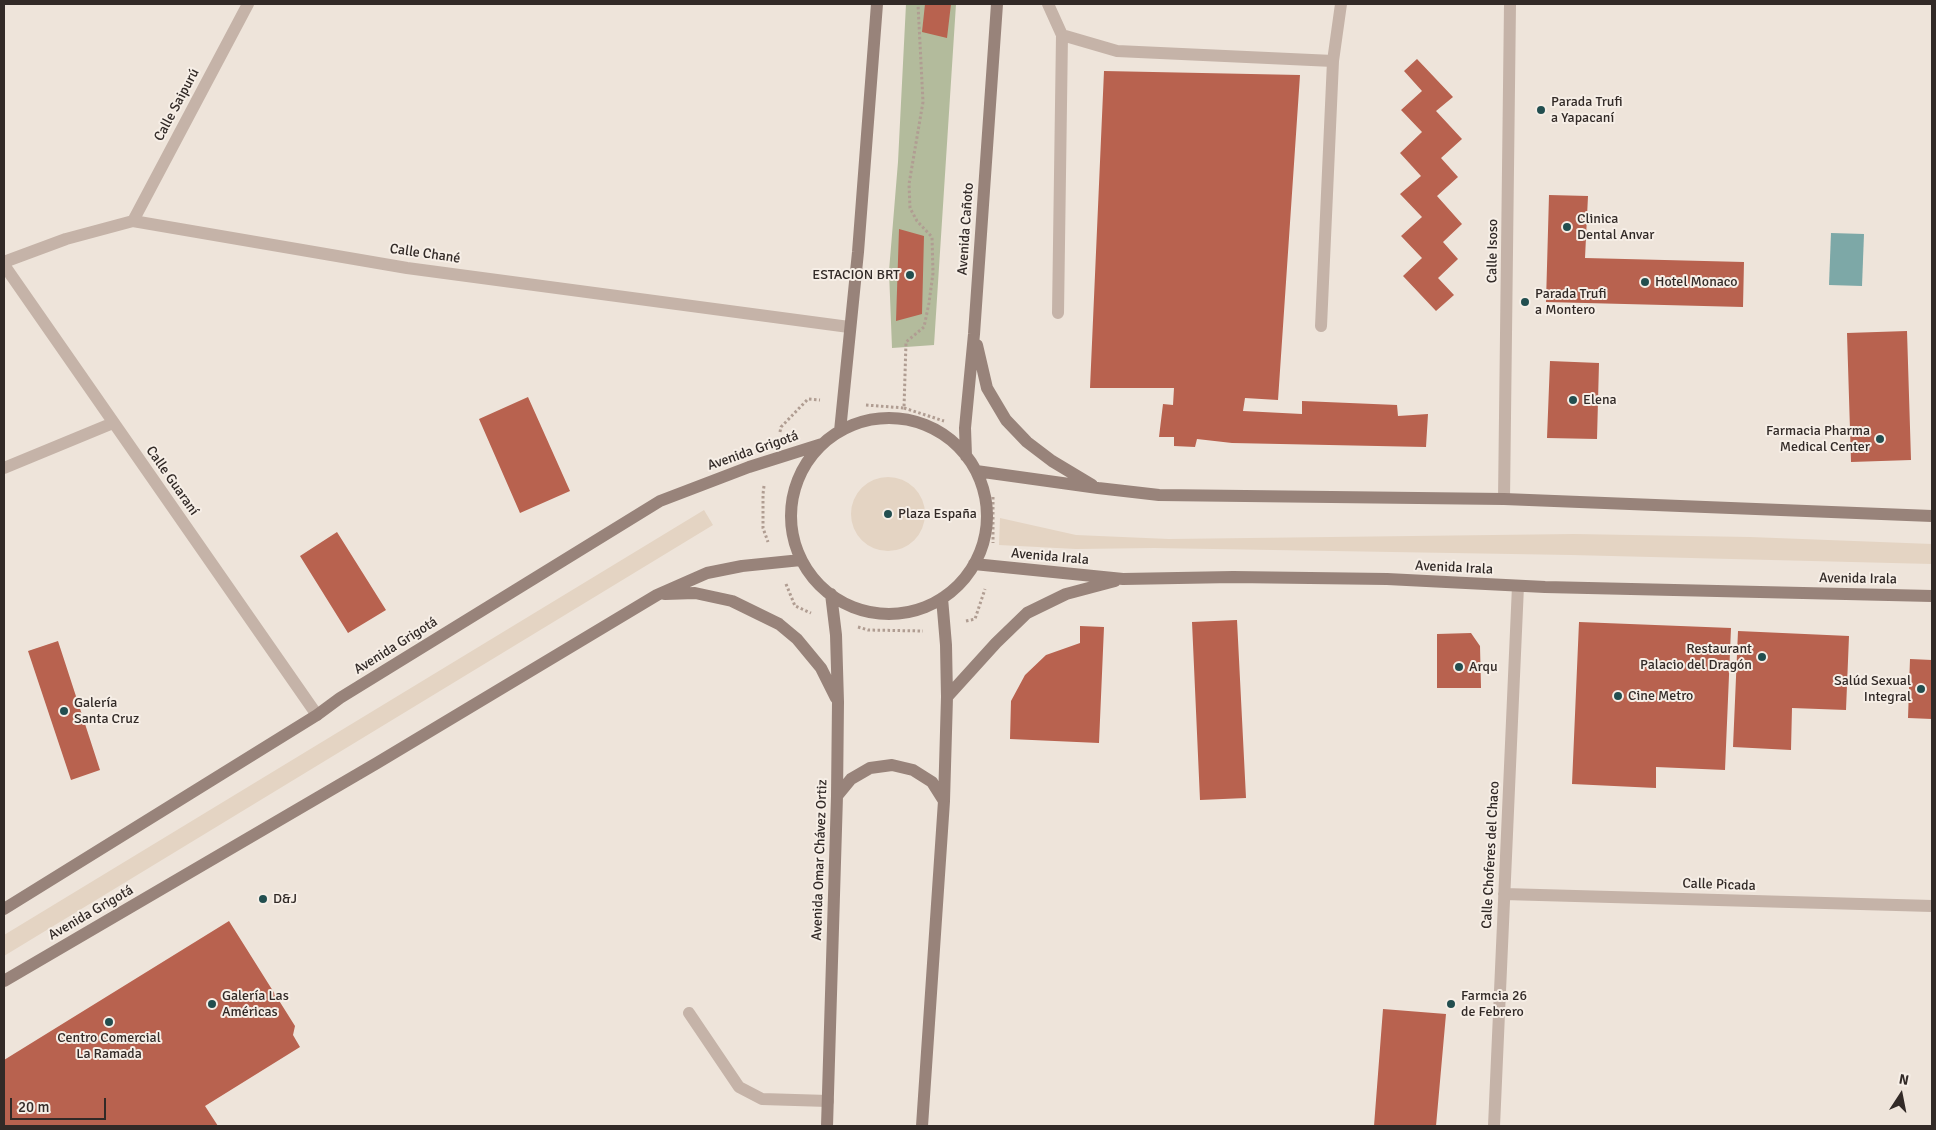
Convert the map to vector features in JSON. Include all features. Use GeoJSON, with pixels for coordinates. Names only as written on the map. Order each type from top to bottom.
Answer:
{"type":"FeatureCollection","features":[{"type":"Feature","properties":{"kind":"main road"},"geometry":{"type":"LineString","coordinates":[[840,431],[858,252],[876,4]]}},
{"type":"Feature","properties":{"kind":"main road","name":"Avenida Cañoto"},"geometry":{"type":"LineString","coordinates":[[966,456],[965,428],[974,334],[997,4]]}},
{"type":"Feature","properties":{"kind":"main road"},"geometry":{"type":"LineString","coordinates":[[974,334],[987,388],[1006,420],[1027,442],[1052,461],[1098,488]]}},
{"type":"Feature","properties":{"kind":"main road"},"geometry":{"type":"LineString","coordinates":[[890,418],[915,422],[938,432],[958,447],[976,471],[984,494],[987,518],[983,542],[974,564],[960,583],[942,598],[918,609],[892,613],[854,607],[831,594],[814,579],[802,560],[794,538],[791,522],[791,504],[797,482],[810,457],[822,444],[840,431],[866,421],[890,418]]}},
{"type":"Feature","properties":{"kind":"main road","name":"Avenida Grigotá"},"geometry":{"type":"LineString","coordinates":[[4,909],[317,715],[340,698],[660,501],[770,460],[822,444]]}},
{"type":"Feature","properties":{"kind":"main road"},"geometry":{"type":"LineString","coordinates":[[976,471],[1158,495],[1504,499],[1932,516]]}},
{"type":"Feature","properties":{"kind":"main road","name":"Avenida Grigotá"},"geometry":{"type":"LineString","coordinates":[[4,981],[377,763],[657,595],[707,573],[742,566],[802,560]]}},
{"type":"Feature","properties":{"kind":"main road","name":"Avenida Irala"},"geometry":{"type":"LineString","coordinates":[[974,564],[1123,579],[1233,577],[1348,579],[1518,586],[1932,596]]}},
{"type":"Feature","properties":{"kind":"main road"},"geometry":{"type":"LineString","coordinates":[[947,697],[996,643],[1027,613],[1066,594],[1123,579]]}},
{"type":"Feature","properties":{"kind":"main road"},"geometry":{"type":"LineString","coordinates":[[657,595],[695,593],[732,601],[779,624],[796,639],[820,668],[838,702]]}},
{"type":"Feature","properties":{"kind":"main road","name":"Avenida Omar Chávez Ortiz"},"geometry":{"type":"LineString","coordinates":[[827,1126],[838,702],[831,594]]}},
{"type":"Feature","properties":{"kind":"main road"},"geometry":{"type":"LineString","coordinates":[[922,1126],[944,801],[947,697],[942,598]]}},
{"type":"Feature","properties":{"kind":"main road"},"geometry":{"type":"LineString","coordinates":[[837,796],[851,779],[870,768],[892,765],[913,770],[932,782],[944,801]]}},
{"type":"Feature","properties":{"kind":"street","name":"Calle Saipurú"},"geometry":{"type":"LineString","coordinates":[[133,221],[248,4]]}},
{"type":"Feature","properties":{"kind":"street"},"geometry":{"type":"LineString","coordinates":[[1048,4],[1062,35],[1058,313]]}},
{"type":"Feature","properties":{"kind":"street"},"geometry":{"type":"LineString","coordinates":[[1321,326],[1332,61],[1341,4]]}},
{"type":"Feature","properties":{"kind":"street","name":"Calle Isoso"},"geometry":{"type":"LineString","coordinates":[[1504,499],[1510,4]]}},
{"type":"Feature","properties":{"kind":"street"},"geometry":{"type":"LineString","coordinates":[[1062,35],[1117,51],[1332,61]]}},
{"type":"Feature","properties":{"kind":"street","name":"Calle Chané"},"geometry":{"type":"LineString","coordinates":[[4,263],[66,239],[133,221],[408,268],[849,327]]}},
{"type":"Feature","properties":{"kind":"street","name":"Calle Guaraní"},"geometry":{"type":"LineString","coordinates":[[4,263],[317,715]]}},
{"type":"Feature","properties":{"kind":"street"},"geometry":{"type":"LineString","coordinates":[[4,468],[113,423]]}},
{"type":"Feature","properties":{"kind":"street","name":"Calle Choferes del Chaco"},"geometry":{"type":"LineString","coordinates":[[1494,1126],[1518,586]]}},
{"type":"Feature","properties":{"kind":"street","name":"Calle Picada"},"geometry":{"type":"LineString","coordinates":[[1504,894],[1932,906]]}},
{"type":"Feature","properties":{"kind":"street"},"geometry":{"type":"LineString","coordinates":[[689,1013],[738,1087],[762,1099],[828,1100]]}},
{"type":"Feature","properties":{"kind":"street"},"geometry":{"type":"LineString","coordinates":[[922,1110],[930,1126]]}},
{"type":"Feature","properties":{"kind":"path"},"geometry":{"type":"LineString","coordinates":[[904,408],[906,342],[924,327],[930,303],[933,272],[932,237],[917,221],[910,208],[909,184],[923,102],[918,4]]}},
{"type":"Feature","properties":{"kind":"path"},"geometry":{"type":"LineString","coordinates":[[965,428],[904,408],[808,399],[781,427],[770,460],[763,494],[763,528],[795,606],[834,621],[868,630],[928,632],[975,619],[990,566],[994,513],[991,473]]}},
{"type":"Feature","properties":{"kind":"green space"},"geometry":{"type":"Polygon","coordinates":[[[906,4],[956,4],[934,345],[892,348],[889,271],[898,162],[906,4]]]}},
{"type":"Feature","properties":{"kind":"shaded area","name":"Plaza España"},"geometry":{"type":"Polygon","coordinates":[[[888,477],[902,480],[914,488],[922,500],[925,514],[922,528],[914,540],[902,548],[888,551],[874,548],[862,540],[854,528],[851,514],[854,500],[862,488],[874,480],[888,477]]]}},
{"type":"Feature","properties":{"kind":"shaded area"},"geometry":{"type":"Polygon","coordinates":[[[704,510],[713,525],[4,956],[4,935],[704,510]]]}},
{"type":"Feature","properties":{"kind":"shaded area"},"geometry":{"type":"Polygon","coordinates":[[[1000,518],[1076,535],[1169,539],[1574,534],[1750,537],[1932,544],[1932,564],[1571,555],[1154,548],[1076,549],[999,545],[1000,518]]]}},
{"type":"Feature","properties":{"kind":"water"},"geometry":{"type":"Polygon","coordinates":[[[1831,233],[1864,234],[1862,286],[1829,285],[1831,233]]]}},
{"type":"Feature","properties":{"kind":"building"},"geometry":{"type":"Polygon","coordinates":[[[925,4],[951,4],[947,38],[922,32],[925,4]]]}},
{"type":"Feature","properties":{"kind":"building"},"geometry":{"type":"Polygon","coordinates":[[[1417,59],[1453,97],[1436,111],[1462,139],[1441,158],[1458,177],[1437,196],[1462,224],[1443,242],[1458,259],[1438,278],[1454,295],[1436,311],[1403,276],[1422,258],[1401,236],[1422,217],[1400,194],[1421,176],[1400,153],[1422,132],[1401,110],[1422,91],[1404,71],[1417,59]]]}},
{"type":"Feature","properties":{"kind":"building"},"geometry":{"type":"Polygon","coordinates":[[[1104,71],[1300,75],[1278,400],[1245,398],[1243,411],[1302,414],[1302,401],[1397,405],[1398,416],[1428,414],[1426,447],[1232,443],[1197,439],[1195,447],[1174,446],[1174,437],[1159,437],[1163,404],[1173,405],[1174,388],[1090,388],[1104,71]]]}},
{"type":"Feature","properties":{"kind":"building","name":"Hotel Monaco"},"geometry":{"type":"Polygon","coordinates":[[[1549,195],[1588,196],[1585,258],[1744,262],[1743,307],[1546,302],[1549,195]]]}},
{"type":"Feature","properties":{"kind":"building","name":"ESTACION BRT"},"geometry":{"type":"Polygon","coordinates":[[[899,229],[924,236],[922,314],[896,321],[899,229]]]}},
{"type":"Feature","properties":{"kind":"building"},"geometry":{"type":"Polygon","coordinates":[[[1907,331],[1911,460],[1851,462],[1847,333],[1907,331]]]}},
{"type":"Feature","properties":{"kind":"building","name":"Elena"},"geometry":{"type":"Polygon","coordinates":[[[1550,361],[1599,363],[1597,439],[1547,438],[1550,361]]]}},
{"type":"Feature","properties":{"kind":"building"},"geometry":{"type":"Polygon","coordinates":[[[528,397],[570,491],[520,513],[479,419],[528,397]]]}},
{"type":"Feature","properties":{"kind":"building"},"geometry":{"type":"Polygon","coordinates":[[[337,532],[386,610],[348,633],[300,556],[337,532]]]}},
{"type":"Feature","properties":{"kind":"building"},"geometry":{"type":"Polygon","coordinates":[[[1237,620],[1246,798],[1200,800],[1192,622],[1237,620]]]}},
{"type":"Feature","properties":{"kind":"building"},"geometry":{"type":"Polygon","coordinates":[[[1579,622],[1731,628],[1725,770],[1656,767],[1656,788],[1572,784],[1579,622]]]}},
{"type":"Feature","properties":{"kind":"building"},"geometry":{"type":"Polygon","coordinates":[[[1080,626],[1104,627],[1099,743],[1010,739],[1011,701],[1025,675],[1046,655],[1080,643],[1080,626]]]}},
{"type":"Feature","properties":{"kind":"building"},"geometry":{"type":"Polygon","coordinates":[[[1738,631],[1849,636],[1846,710],[1792,708],[1791,750],[1733,747],[1738,631]]]}},
{"type":"Feature","properties":{"kind":"building","name":"Arqu"},"geometry":{"type":"Polygon","coordinates":[[[1471,633],[1480,646],[1481,688],[1437,688],[1437,634],[1471,633]]]}},
{"type":"Feature","properties":{"kind":"building","name":"Galería Santa Cruz"},"geometry":{"type":"Polygon","coordinates":[[[58,641],[100,770],[71,780],[28,651],[58,641]]]}},
{"type":"Feature","properties":{"kind":"building","name":"Salúd Sexual Integral"},"geometry":{"type":"Polygon","coordinates":[[[1910,659],[1932,660],[1932,719],[1908,718],[1910,659]]]}},
{"type":"Feature","properties":{"kind":"building"},"geometry":{"type":"Polygon","coordinates":[[[229,921],[295,1026],[293,1035],[300,1047],[205,1106],[218,1126],[4,1126],[4,1060],[229,921]]]}},
{"type":"Feature","properties":{"kind":"building"},"geometry":{"type":"Polygon","coordinates":[[[1383,1009],[1446,1014],[1436,1126],[1374,1126],[1383,1009]]]}},
{"type":"Feature","properties":{"kind":"place","name":"Parada Trufi a Yapacaní"},"geometry":{"type":"Point","coordinates":[1541,110]}},
{"type":"Feature","properties":{"kind":"place","name":"Clinica Dental Anvar"},"geometry":{"type":"Point","coordinates":[1567,227]}},
{"type":"Feature","properties":{"kind":"place","name":"ESTACION BRT"},"geometry":{"type":"Point","coordinates":[910,275]}},
{"type":"Feature","properties":{"kind":"place","name":"Hotel Monaco"},"geometry":{"type":"Point","coordinates":[1645,282]}},
{"type":"Feature","properties":{"kind":"place","name":"Parada Trufi a Montero"},"geometry":{"type":"Point","coordinates":[1525,302]}},
{"type":"Feature","properties":{"kind":"place","name":"Elena"},"geometry":{"type":"Point","coordinates":[1573,400]}},
{"type":"Feature","properties":{"kind":"place","name":"Farmacia Pharma Medical Center"},"geometry":{"type":"Point","coordinates":[1880,439]}},
{"type":"Feature","properties":{"kind":"place","name":"Plaza España"},"geometry":{"type":"Point","coordinates":[888,514]}},
{"type":"Feature","properties":{"kind":"place","name":"Restaurant Palacio del Dragón"},"geometry":{"type":"Point","coordinates":[1762,657]}},
{"type":"Feature","properties":{"kind":"place","name":"Arqu"},"geometry":{"type":"Point","coordinates":[1459,667]}},
{"type":"Feature","properties":{"kind":"place","name":"Salúd Sexual Integral"},"geometry":{"type":"Point","coordinates":[1921,689]}},
{"type":"Feature","properties":{"kind":"place","name":"Cine Metro"},"geometry":{"type":"Point","coordinates":[1618,696]}},
{"type":"Feature","properties":{"kind":"place","name":"Galería Santa Cruz"},"geometry":{"type":"Point","coordinates":[64,711]}},
{"type":"Feature","properties":{"kind":"place","name":"D&J"},"geometry":{"type":"Point","coordinates":[263,899]}},
{"type":"Feature","properties":{"kind":"place","name":"Galería Las Américas"},"geometry":{"type":"Point","coordinates":[212,1004]}},
{"type":"Feature","properties":{"kind":"place","name":"Farmcia 26 de Febrero"},"geometry":{"type":"Point","coordinates":[1451,1004]}},
{"type":"Feature","properties":{"kind":"place","name":"Centro Comercial La Ramada"},"geometry":{"type":"Point","coordinates":[109,1022]}}]}
